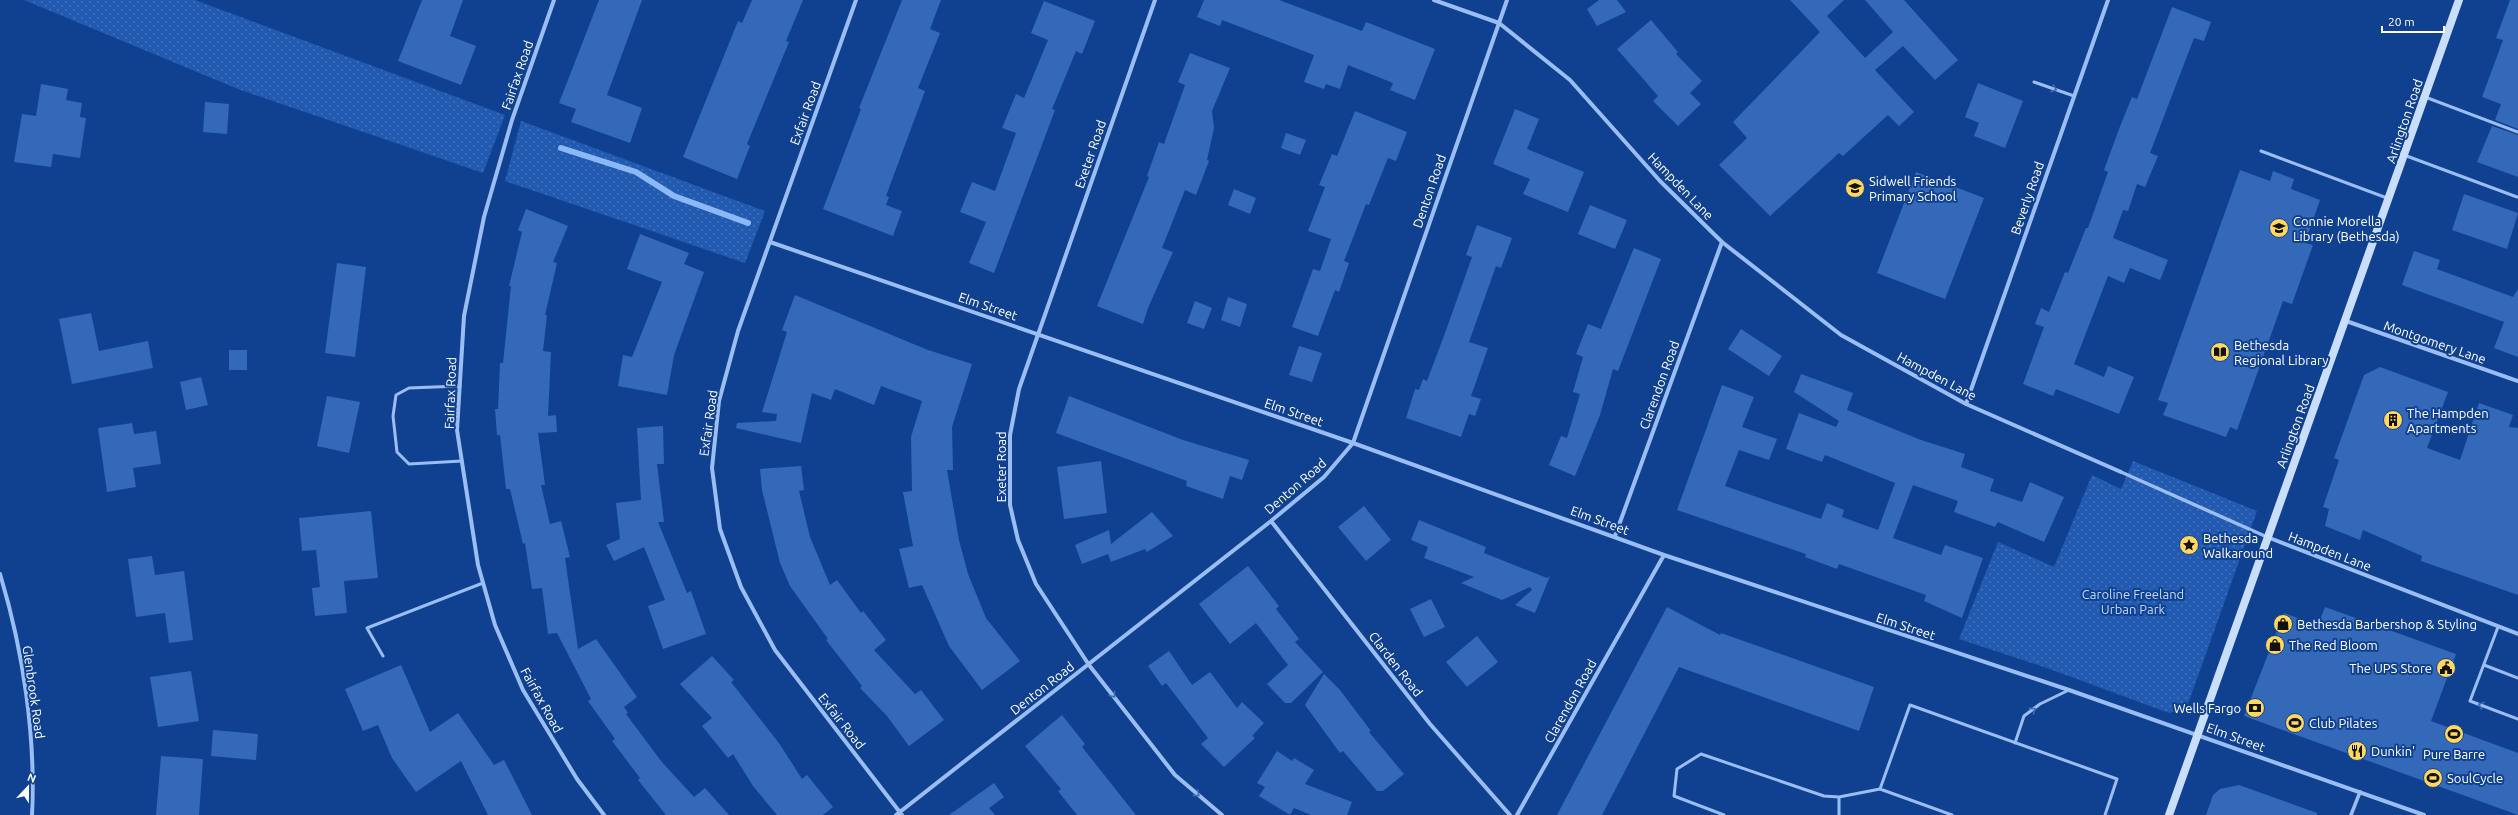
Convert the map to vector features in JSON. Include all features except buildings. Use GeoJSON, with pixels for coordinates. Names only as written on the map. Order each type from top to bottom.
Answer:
{"type":"FeatureCollection","features":[{"type":"Feature","properties":{"kind":"main road","name":"Arlington Road"},"geometry":{"type":"LineString","coordinates":[[2169,815],[2459,0]]}},
{"type":"Feature","properties":{"kind":"street","name":"Fairfax Road"},"geometry":{"type":"LineString","coordinates":[[554,0],[512,120],[484,217],[464,316],[457,430],[478,565],[495,625],[522,690],[577,780],[604,815]]}},
{"type":"Feature","properties":{"kind":"street","name":"Exfair Road"},"geometry":{"type":"LineString","coordinates":[[856,0],[738,331],[718,401],[712,468],[720,529],[741,587],[775,650],[899,814]]}},
{"type":"Feature","properties":{"kind":"street","name":"Exeter Road"},"geometry":{"type":"LineString","coordinates":[[1155,0],[1019,389],[1010,435],[1010,505],[1018,540],[1036,584],[1088,665],[1175,775],[1222,815]]}},
{"type":"Feature","properties":{"kind":"street","name":"Hampden Lane"},"geometry":{"type":"LineString","coordinates":[[1434,0],[1499,23],[1570,80],[1660,181],[1722,242],[1841,335],[1966,404],[2267,537],[2518,634]]}},
{"type":"Feature","properties":{"kind":"street","name":"Denton Road"},"geometry":{"type":"LineString","coordinates":[[899,814],[1271,521],[1324,477],[1353,443],[1507,0]]}},
{"type":"Feature","properties":{"kind":"street","name":"Beverly Road"},"geometry":{"type":"LineString","coordinates":[[1966,404],[2108,0]]}},
{"type":"Feature","properties":{"kind":"street","name":"Elm Street"},"geometry":{"type":"LineString","coordinates":[[770,242],[1353,443],[1615,536],[1664,555],[2198,734],[2424,815]]}},
{"type":"Feature","properties":{"kind":"street","name":"Clarendon Road"},"geometry":{"type":"LineString","coordinates":[[1615,536],[1722,242]]}},
{"type":"Feature","properties":{"kind":"street","name":"Montgomery Lane"},"geometry":{"type":"LineString","coordinates":[[2346,321],[2518,381]]}},
{"type":"Feature","properties":{"kind":"street","name":"Clarden Road"},"geometry":{"type":"LineString","coordinates":[[1271,521],[1430,724],[1510,815]]}},
{"type":"Feature","properties":{"kind":"street","name":"Clarendon Road"},"geometry":{"type":"LineString","coordinates":[[1517,815],[1664,555]]}},
{"type":"Feature","properties":{"kind":"street","name":"Glenbrook Road"},"geometry":{"type":"LineString","coordinates":[[0,574],[13,617],[31,731],[34,775],[32,815]]}},
{"type":"Feature","properties":{"kind":"street"},"geometry":{"type":"LineString","coordinates":[[2351,815],[2360,792]]}},
{"type":"Feature","properties":{"kind":"lane"},"geometry":{"type":"LineString","coordinates":[[2034,82],[2074,96]]}},
{"type":"Feature","properties":{"kind":"lane"},"geometry":{"type":"LineString","coordinates":[[2425,97],[2518,132]]}},
{"type":"Feature","properties":{"kind":"lane"},"geometry":{"type":"LineString","coordinates":[[2261,151],[2389,199]]}},
{"type":"Feature","properties":{"kind":"lane"},"geometry":{"type":"LineString","coordinates":[[2404,155],[2517,197]]}},
{"type":"Feature","properties":{"kind":"lane"},"geometry":{"type":"LineString","coordinates":[[460,386],[409,388],[396,395],[393,416],[396,452],[409,464],[462,461]]}},
{"type":"Feature","properties":{"kind":"lane"},"geometry":{"type":"LineString","coordinates":[[384,656],[367,628],[483,583]]}},
{"type":"Feature","properties":{"kind":"lane"},"geometry":{"type":"LineString","coordinates":[[2498,627],[2470,701],[2518,719]]}},
{"type":"Feature","properties":{"kind":"lane"},"geometry":{"type":"LineString","coordinates":[[2484,665],[2518,678]]}},
{"type":"Feature","properties":{"kind":"lane"},"geometry":{"type":"LineString","coordinates":[[2015,743],[2024,716],[2040,704],[2069,690]]}},
{"type":"Feature","properties":{"kind":"lane"},"geometry":{"type":"LineString","coordinates":[[1880,789],[1910,705],[2117,779],[2105,815]]}},
{"type":"Feature","properties":{"kind":"lane"},"geometry":{"type":"LineString","coordinates":[[1724,815],[1674,796],[1677,769],[1701,754],[1824,796],[1839,797],[1880,789],[1952,815]]}},
{"type":"Feature","properties":{"kind":"lane"},"geometry":{"type":"LineString","coordinates":[[1839,797],[1839,815]]}},
{"type":"Feature","properties":{"kind":"green space"},"geometry":{"type":"Polygon","coordinates":[[[24,0],[195,0],[505,115],[483,173],[238,89],[24,0]]]}},
{"type":"Feature","properties":{"kind":"green space"},"geometry":{"type":"Polygon","coordinates":[[[521,121],[765,211],[745,263],[505,181],[521,121]]]}},
{"type":"Feature","properties":{"kind":"green space","name":"Caroline Freeland Urban Park"},"geometry":{"type":"Polygon","coordinates":[[[2133,461],[2257,511],[2189,701],[2184,709],[2169,713],[2047,668],[1959,639],[1998,542],[2054,567],[2092,475],[2121,489],[2133,461]]]}},
{"type":"Feature","properties":{"kind":"waterway"},"geometry":{"type":"LineString","coordinates":[[561,148],[636,172],[674,196],[748,223]]}},
{"type":"Feature","properties":{"kind":"place","name":"Sidwell Friends Primary School"},"geometry":{"type":"Point","coordinates":[1855,188]}},
{"type":"Feature","properties":{"kind":"place","name":"Connie Morella Library (Bethesda)"},"geometry":{"type":"Point","coordinates":[2279,228]}},
{"type":"Feature","properties":{"kind":"place","name":"Bethesda Regional Library"},"geometry":{"type":"Point","coordinates":[2220,352]}},
{"type":"Feature","properties":{"kind":"place","name":"The Hampden Apartments"},"geometry":{"type":"Point","coordinates":[2393,420]}},
{"type":"Feature","properties":{"kind":"place","name":"Bethesda Walkaround"},"geometry":{"type":"Point","coordinates":[2189,545]}},
{"type":"Feature","properties":{"kind":"place","name":"Bethesda Barbershop & Styling"},"geometry":{"type":"Point","coordinates":[2283,624]}},
{"type":"Feature","properties":{"kind":"place","name":"The Red Bloom"},"geometry":{"type":"Point","coordinates":[2275,645]}},
{"type":"Feature","properties":{"kind":"place","name":"The UPS Store"},"geometry":{"type":"Point","coordinates":[2446,668]}},
{"type":"Feature","properties":{"kind":"place","name":"Wells Fargo"},"geometry":{"type":"Point","coordinates":[2255,708]}},
{"type":"Feature","properties":{"kind":"place","name":"Club Pilates"},"geometry":{"type":"Point","coordinates":[2295,723]}},
{"type":"Feature","properties":{"kind":"place","name":"Pure Barre"},"geometry":{"type":"Point","coordinates":[2454,734]}},
{"type":"Feature","properties":{"kind":"place","name":"Dunkin'"},"geometry":{"type":"Point","coordinates":[2357,751]}},
{"type":"Feature","properties":{"kind":"place","name":"SoulCycle"},"geometry":{"type":"Point","coordinates":[2433,778]}}]}
